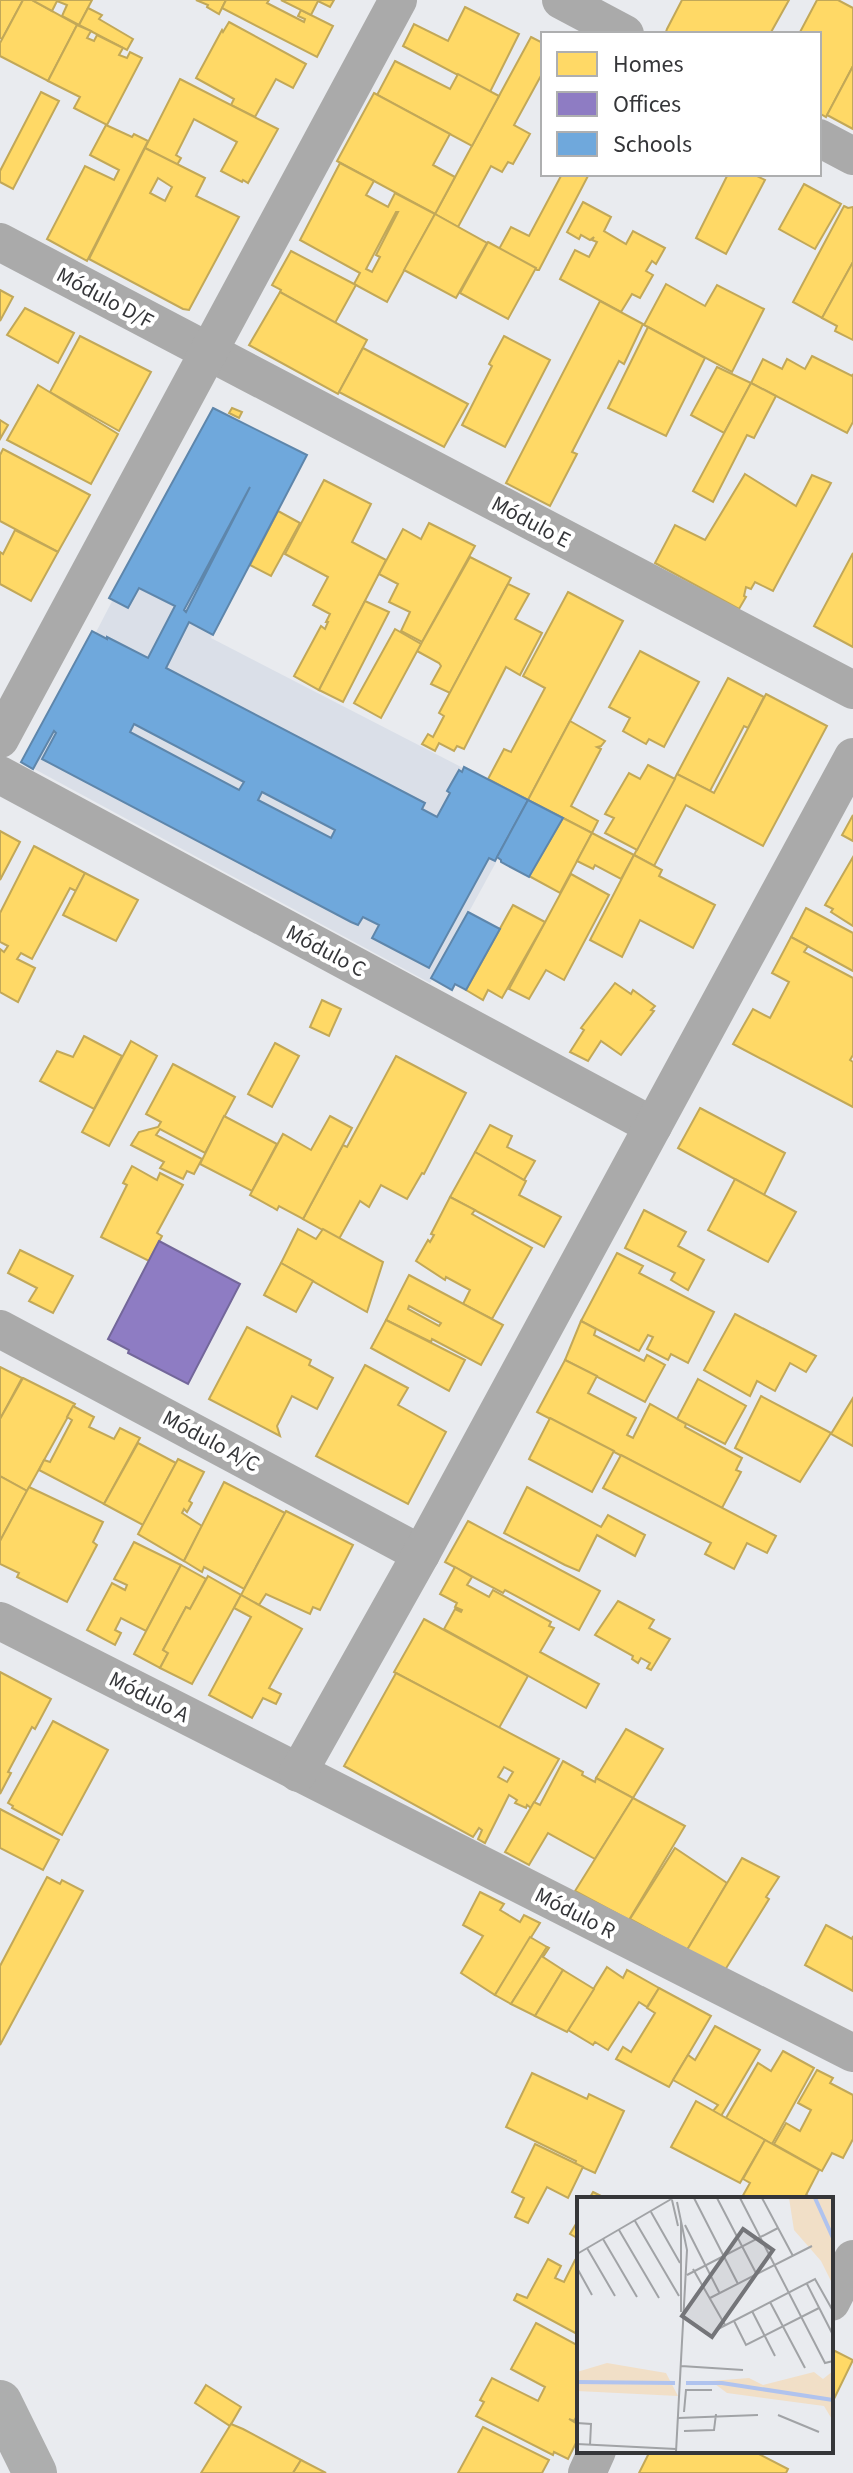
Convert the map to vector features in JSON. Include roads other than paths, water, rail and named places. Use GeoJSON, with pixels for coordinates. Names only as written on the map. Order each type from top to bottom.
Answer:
{"type":"FeatureCollection","features":[{"type":"Feature","properties":{"kind":"main road"},"geometry":{"type":"LineString","coordinates":[[0,2402],[35,2473]]}},
{"type":"Feature","properties":{"kind":"main road"},"geometry":{"type":"LineString","coordinates":[[0,2467],[8,2473]]}},
{"type":"Feature","properties":{"kind":"street"},"geometry":{"type":"LineString","coordinates":[[0,739],[398,0]]}},
{"type":"Feature","properties":{"kind":"street"},"geometry":{"type":"LineString","coordinates":[[561,0],[621,32]]}},
{"type":"Feature","properties":{"kind":"street"},"geometry":{"type":"LineString","coordinates":[[821,139],[853,156]]}},
{"type":"Feature","properties":{"kind":"street","name":"Módulo D/F"},"geometry":{"type":"LineString","coordinates":[[0,242],[209,353]]}},
{"type":"Feature","properties":{"kind":"street","name":"Módulo E"},"geometry":{"type":"LineString","coordinates":[[209,353],[853,690]]}},
{"type":"Feature","properties":{"kind":"street"},"geometry":{"type":"LineString","coordinates":[[298,1773],[421,1554],[853,757]]}},
{"type":"Feature","properties":{"kind":"street","name":"Módulo C"},"geometry":{"type":"LineString","coordinates":[[0,775],[653,1126]]}},
{"type":"Feature","properties":{"kind":"street","name":"Módulo A/C"},"geometry":{"type":"LineString","coordinates":[[0,1329],[421,1554]]}},
{"type":"Feature","properties":{"kind":"street","name":"Módulo A"},"geometry":{"type":"LineString","coordinates":[[0,1621],[298,1773]]}},
{"type":"Feature","properties":{"kind":"street","name":"Módulo R"},"geometry":{"type":"LineString","coordinates":[[298,1773],[853,2053]]}},
{"type":"Feature","properties":{"kind":"street"},"geometry":{"type":"LineString","coordinates":[[833,2300],[853,2259]]}},
{"type":"Feature","properties":{"kind":"street"},"geometry":{"type":"LineString","coordinates":[[833,2305],[853,2317]]}},
{"type":"Feature","properties":{"kind":"street"},"geometry":{"type":"LineString","coordinates":[[587,2473],[596,2453]]}}]}
